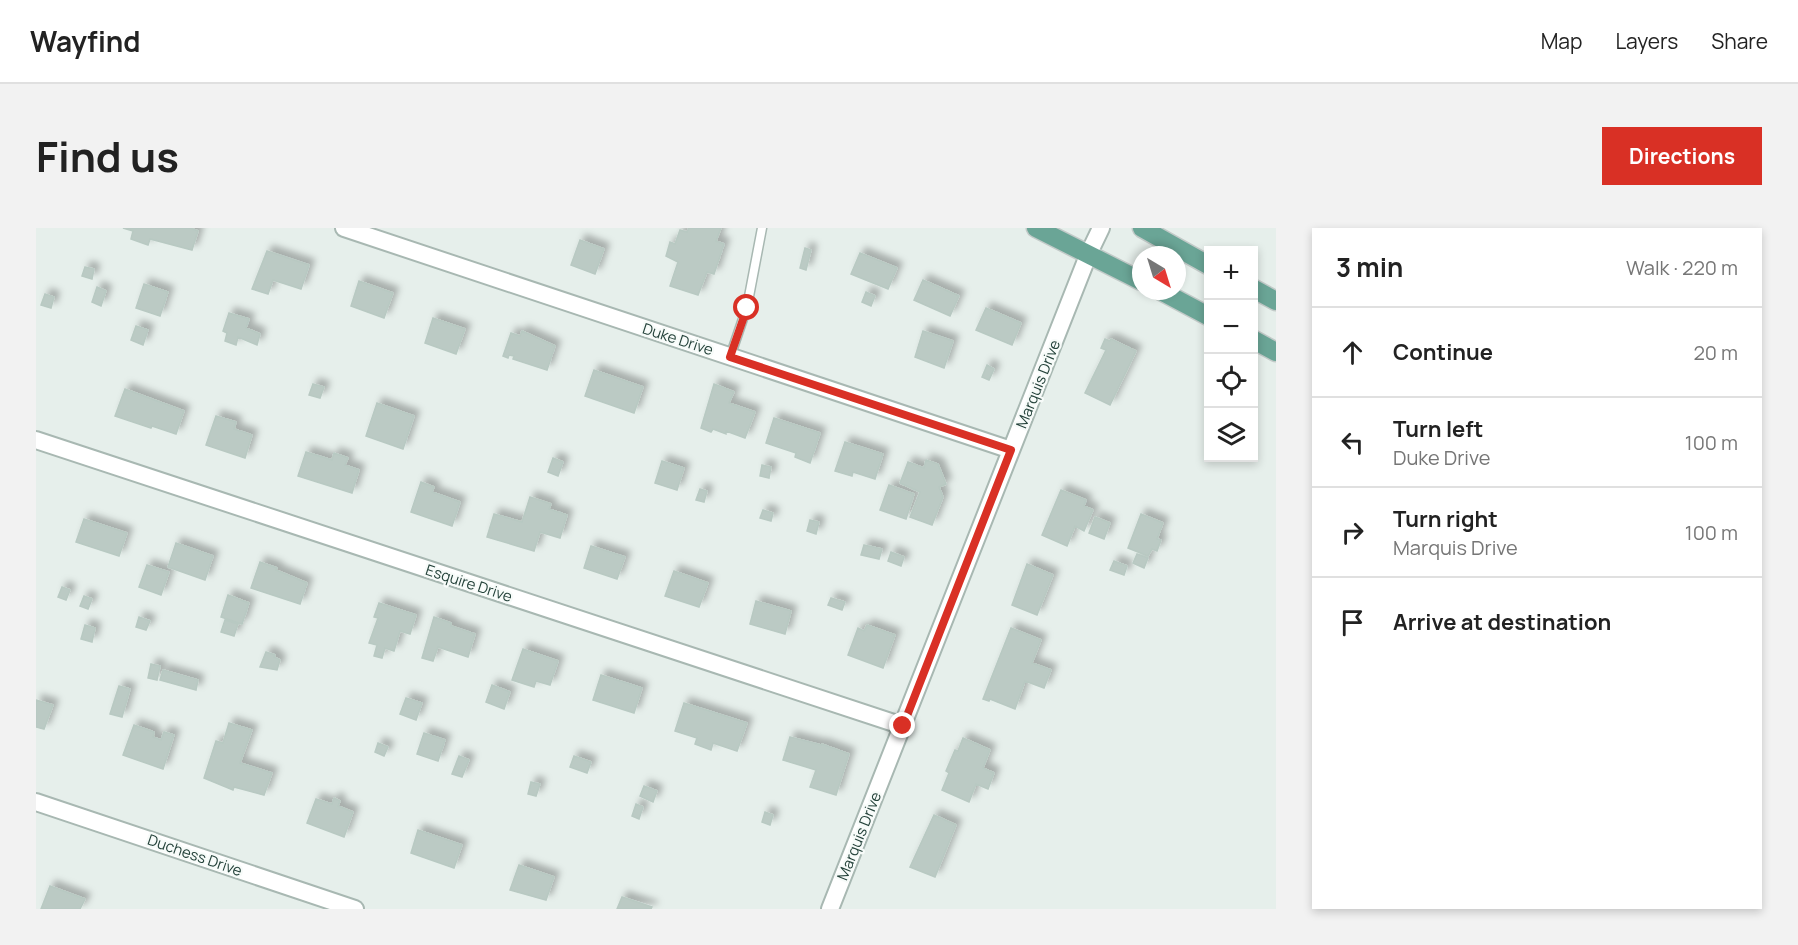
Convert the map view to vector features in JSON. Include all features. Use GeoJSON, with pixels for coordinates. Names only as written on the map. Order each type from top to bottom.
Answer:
{"type":"FeatureCollection","features":[{"type":"Feature","properties":{"kind":"main road"},"geometry":{"type":"LineString","coordinates":[[1036,228],[1132,275]]}},
{"type":"Feature","properties":{"kind":"main road"},"geometry":{"type":"LineString","coordinates":[[1142,228],[1204,261]]}},
{"type":"Feature","properties":{"kind":"main road"},"geometry":{"type":"LineString","coordinates":[[1258,291],[1276,301]]}},
{"type":"Feature","properties":{"kind":"main road"},"geometry":{"type":"LineString","coordinates":[[1178,300],[1204,313]]}},
{"type":"Feature","properties":{"kind":"main road"},"geometry":{"type":"LineString","coordinates":[[1258,342],[1276,352]]}},
{"type":"Feature","properties":{"kind":"street","name":"Duke Drive"},"geometry":{"type":"LineString","coordinates":[[344,228],[1011,450]]}},
{"type":"Feature","properties":{"kind":"street","name":"Marquis Drive"},"geometry":{"type":"LineString","coordinates":[[830,909],[1089,253],[1101,228]]}},
{"type":"Feature","properties":{"kind":"street","name":"Esquire Drive"},"geometry":{"type":"LineString","coordinates":[[36,440],[903,726]]}},
{"type":"Feature","properties":{"kind":"street","name":"Duchess Drive"},"geometry":{"type":"LineString","coordinates":[[36,802],[355,909]]}},
{"type":"Feature","properties":{"kind":"lane"},"geometry":{"type":"LineString","coordinates":[[730,357],[747,308],[762,228]]}},
{"type":"Feature","properties":{"kind":"building"},"geometry":{"type":"Polygon","coordinates":[[[123,228],[190,228],[198,231],[192,250],[150,239],[148,245],[131,239],[133,231],[123,228]]]}},
{"type":"Feature","properties":{"kind":"building"},"geometry":{"type":"Polygon","coordinates":[[[689,228],[721,228],[716,241],[724,244],[714,274],[707,272],[698,295],[670,286],[678,262],[666,256],[670,242],[675,244],[680,230],[687,232],[689,228]]]}},
{"type":"Feature","properties":{"kind":"building"},"geometry":{"type":"Polygon","coordinates":[[[580,240],[604,249],[595,274],[571,265],[580,240]]]}},
{"type":"Feature","properties":{"kind":"building"},"geometry":{"type":"Polygon","coordinates":[[[805,248],[811,250],[806,270],[800,268],[805,248]]]}},
{"type":"Feature","properties":{"kind":"building"},"geometry":{"type":"Polygon","coordinates":[[[267,251],[309,265],[301,289],[273,280],[268,294],[252,289],[267,251]]]}},
{"type":"Feature","properties":{"kind":"building"},"geometry":{"type":"Polygon","coordinates":[[[860,253],[897,268],[888,289],[851,274],[860,253]]]}},
{"type":"Feature","properties":{"kind":"building"},"geometry":{"type":"Polygon","coordinates":[[[85,267],[94,269],[92,279],[82,276],[85,267]]]}},
{"type":"Feature","properties":{"kind":"building"},"geometry":{"type":"Polygon","coordinates":[[[923,280],[959,296],[950,316],[914,300],[923,280]]]}},
{"type":"Feature","properties":{"kind":"building"},"geometry":{"type":"Polygon","coordinates":[[[359,281],[393,293],[384,318],[351,306],[359,281]]]}},
{"type":"Feature","properties":{"kind":"building"},"geometry":{"type":"Polygon","coordinates":[[[144,284],[168,292],[160,316],[136,308],[144,284]]]}},
{"type":"Feature","properties":{"kind":"building"},"geometry":{"type":"Polygon","coordinates":[[[97,287],[106,291],[101,306],[92,302],[97,287]]]}},
{"type":"Feature","properties":{"kind":"building"},"geometry":{"type":"Polygon","coordinates":[[[866,292],[875,296],[871,306],[862,302],[866,292]]]}},
{"type":"Feature","properties":{"kind":"building"},"geometry":{"type":"Polygon","coordinates":[[[45,294],[54,297],[51,308],[41,305],[45,294]]]}},
{"type":"Feature","properties":{"kind":"building"},"geometry":{"type":"Polygon","coordinates":[[[986,308],[1021,323],[1012,345],[976,330],[986,308]]]}},
{"type":"Feature","properties":{"kind":"building"},"geometry":{"type":"Polygon","coordinates":[[[229,313],[249,319],[246,328],[260,334],[257,345],[238,337],[236,345],[225,341],[227,333],[223,331],[229,313]]]}},
{"type":"Feature","properties":{"kind":"building"},"geometry":{"type":"Polygon","coordinates":[[[433,318],[465,329],[456,354],[425,343],[433,318]]]}},
{"type":"Feature","properties":{"kind":"building"},"geometry":{"type":"Polygon","coordinates":[[[136,326],[148,330],[143,345],[131,340],[136,326]]]}},
{"type":"Feature","properties":{"kind":"building"},"geometry":{"type":"Polygon","coordinates":[[[522,331],[555,346],[547,370],[513,359],[514,356],[509,355],[508,358],[503,356],[511,333],[520,336],[522,331]]]}},
{"type":"Feature","properties":{"kind":"building"},"geometry":{"type":"Polygon","coordinates":[[[923,331],[953,341],[944,368],[915,357],[923,331]]]}},
{"type":"Feature","properties":{"kind":"building"},"geometry":{"type":"Polygon","coordinates":[[[1105,339],[1110,341],[1111,339],[1136,351],[1110,405],[1085,393],[1106,350],[1101,348],[1105,339]]]}},
{"type":"Feature","properties":{"kind":"building"},"geometry":{"type":"Polygon","coordinates":[[[987,365],[994,369],[989,380],[982,377],[987,365]]]}},
{"type":"Feature","properties":{"kind":"building"},"geometry":{"type":"Polygon","coordinates":[[[594,370],[643,387],[634,413],[585,396],[594,370]]]}},
{"type":"Feature","properties":{"kind":"building"},"geometry":{"type":"Polygon","coordinates":[[[313,384],[324,387],[320,398],[309,395],[313,384]]]}},
{"type":"Feature","properties":{"kind":"building"},"geometry":{"type":"Polygon","coordinates":[[[714,384],[734,392],[729,403],[755,412],[745,438],[726,431],[726,434],[713,429],[711,432],[701,428],[714,384]]]}},
{"type":"Feature","properties":{"kind":"building"},"geometry":{"type":"Polygon","coordinates":[[[125,389],[184,411],[176,434],[115,416],[125,389]]]}},
{"type":"Feature","properties":{"kind":"building"},"geometry":{"type":"Polygon","coordinates":[[[377,403],[414,416],[403,449],[366,436],[377,403]]]}},
{"type":"Feature","properties":{"kind":"building"},"geometry":{"type":"Polygon","coordinates":[[[216,416],[236,422],[234,429],[252,435],[245,458],[206,445],[216,416]]]}},
{"type":"Feature","properties":{"kind":"building"},"geometry":{"type":"Polygon","coordinates":[[[774,418],[820,433],[810,463],[795,457],[796,453],[766,443],[774,418]]]}},
{"type":"Feature","properties":{"kind":"building"},"geometry":{"type":"Polygon","coordinates":[[[845,442],[883,454],[875,479],[853,472],[852,476],[835,471],[845,442]]]}},
{"type":"Feature","properties":{"kind":"building"},"geometry":{"type":"Polygon","coordinates":[[[306,452],[332,460],[334,453],[348,458],[345,465],[359,470],[352,493],[298,476],[306,452]]]}},
{"type":"Feature","properties":{"kind":"building"},"geometry":{"type":"Polygon","coordinates":[[[553,458],[563,462],[558,476],[548,472],[553,458]]]}},
{"type":"Feature","properties":{"kind":"building"},"geometry":{"type":"Polygon","coordinates":[[[926,460],[938,464],[946,484],[939,487],[943,497],[932,525],[910,517],[920,492],[900,483],[908,462],[924,468],[926,460]]]}},
{"type":"Feature","properties":{"kind":"building"},"geometry":{"type":"Polygon","coordinates":[[[662,461],[684,468],[677,490],[655,483],[662,461]]]}},
{"type":"Feature","properties":{"kind":"building"},"geometry":{"type":"Polygon","coordinates":[[[762,465],[771,467],[769,478],[760,476],[762,465]]]}},
{"type":"Feature","properties":{"kind":"building"},"geometry":{"type":"Polygon","coordinates":[[[421,482],[434,487],[432,492],[460,502],[452,526],[411,512],[421,482]]]}},
{"type":"Feature","properties":{"kind":"building"},"geometry":{"type":"Polygon","coordinates":[[[889,485],[914,494],[906,519],[880,510],[889,485]]]}},
{"type":"Feature","properties":{"kind":"building"},"geometry":{"type":"Polygon","coordinates":[[[700,489],[707,491],[704,502],[696,500],[700,489]]]}},
{"type":"Feature","properties":{"kind":"building"},"geometry":{"type":"Polygon","coordinates":[[[1061,490],[1086,500],[1084,506],[1093,510],[1084,531],[1075,526],[1067,546],[1042,535],[1061,490]]]}},
{"type":"Feature","properties":{"kind":"building"},"geometry":{"type":"Polygon","coordinates":[[[530,497],[551,504],[549,509],[567,515],[560,538],[540,532],[534,551],[487,537],[494,514],[522,522],[530,497]]]}},
{"type":"Feature","properties":{"kind":"building"},"geometry":{"type":"Polygon","coordinates":[[[763,510],[773,513],[771,521],[760,518],[763,510]]]}},
{"type":"Feature","properties":{"kind":"building"},"geometry":{"type":"Polygon","coordinates":[[[1141,514],[1163,523],[1157,539],[1161,540],[1157,551],[1152,549],[1148,556],[1128,548],[1141,514]]]}},
{"type":"Feature","properties":{"kind":"building"},"geometry":{"type":"Polygon","coordinates":[[[1095,517],[1110,523],[1104,539],[1089,533],[1095,517]]]}},
{"type":"Feature","properties":{"kind":"building"},"geometry":{"type":"Polygon","coordinates":[[[84,519],[127,533],[119,556],[76,542],[84,519]]]}},
{"type":"Feature","properties":{"kind":"building"},"geometry":{"type":"Polygon","coordinates":[[[810,520],[819,522],[816,534],[807,531],[810,520]]]}},
{"type":"Feature","properties":{"kind":"building"},"geometry":{"type":"Polygon","coordinates":[[[176,543],[213,556],[205,580],[168,567],[176,543]]]}},
{"type":"Feature","properties":{"kind":"building"},"geometry":{"type":"Polygon","coordinates":[[[864,545],[882,549],[879,559],[861,555],[864,545]]]}},
{"type":"Feature","properties":{"kind":"building"},"geometry":{"type":"Polygon","coordinates":[[[591,546],[625,557],[617,579],[584,568],[591,546]]]}},
{"type":"Feature","properties":{"kind":"building"},"geometry":{"type":"Polygon","coordinates":[[[891,552],[904,557],[901,566],[888,561],[891,552]]]}},
{"type":"Feature","properties":{"kind":"building"},"geometry":{"type":"Polygon","coordinates":[[[1137,554],[1148,558],[1144,568],[1133,563],[1137,554]]]}},
{"type":"Feature","properties":{"kind":"building"},"geometry":{"type":"Polygon","coordinates":[[[1114,561],[1127,566],[1124,575],[1110,570],[1114,561]]]}},
{"type":"Feature","properties":{"kind":"building"},"geometry":{"type":"Polygon","coordinates":[[[260,562],[307,583],[300,604],[251,588],[260,562]]]}},
{"type":"Feature","properties":{"kind":"building"},"geometry":{"type":"Polygon","coordinates":[[[1027,564],[1053,575],[1037,615],[1012,605],[1027,564]]]}},
{"type":"Feature","properties":{"kind":"building"},"geometry":{"type":"Polygon","coordinates":[[[147,565],[169,572],[161,595],[139,587],[147,565]]]}},
{"type":"Feature","properties":{"kind":"building"},"geometry":{"type":"Polygon","coordinates":[[[674,571],[708,583],[699,607],[665,596],[674,571]]]}},
{"type":"Feature","properties":{"kind":"building"},"geometry":{"type":"Polygon","coordinates":[[[62,587],[70,590],[66,600],[58,597],[62,587]]]}},
{"type":"Feature","properties":{"kind":"building"},"geometry":{"type":"Polygon","coordinates":[[[228,595],[249,603],[242,624],[221,617],[228,595]]]}},
{"type":"Feature","properties":{"kind":"building"},"geometry":{"type":"Polygon","coordinates":[[[84,596],[92,599],[88,609],[80,606],[84,596]]]}},
{"type":"Feature","properties":{"kind":"building"},"geometry":{"type":"Polygon","coordinates":[[[831,598],[845,602],[842,610],[828,605],[831,598]]]}},
{"type":"Feature","properties":{"kind":"building"},"geometry":{"type":"Polygon","coordinates":[[[756,601],[791,611],[785,634],[750,624],[756,601]]]}},
{"type":"Feature","properties":{"kind":"building"},"geometry":{"type":"Polygon","coordinates":[[[379,603],[416,615],[410,634],[400,631],[394,651],[385,648],[382,658],[374,656],[377,645],[369,643],[378,618],[374,617],[379,603]]]}},
{"type":"Feature","properties":{"kind":"building"},"geometry":{"type":"Polygon","coordinates":[[[139,617],[150,621],[146,630],[136,627],[139,617]]]}},
{"type":"Feature","properties":{"kind":"building"},"geometry":{"type":"Polygon","coordinates":[[[434,617],[451,623],[451,626],[475,634],[468,657],[438,647],[433,661],[422,658],[434,617]]]}},
{"type":"Feature","properties":{"kind":"building"},"geometry":{"type":"Polygon","coordinates":[[[225,620],[238,624],[234,636],[221,632],[225,620]]]}},
{"type":"Feature","properties":{"kind":"building"},"geometry":{"type":"Polygon","coordinates":[[[85,625],[95,628],[92,642],[81,639],[85,625]]]}},
{"type":"Feature","properties":{"kind":"building"},"geometry":{"type":"Polygon","coordinates":[[[867,625],[895,635],[883,668],[848,655],[858,628],[864,631],[867,625]]]}},
{"type":"Feature","properties":{"kind":"building"},"geometry":{"type":"Polygon","coordinates":[[[1011,628],[1041,640],[1032,663],[1051,670],[1044,688],[1025,681],[1015,709],[990,699],[989,701],[983,699],[1011,628]]]}},
{"type":"Feature","properties":{"kind":"building"},"geometry":{"type":"Polygon","coordinates":[[[523,649],[558,661],[550,685],[536,681],[534,687],[512,680],[523,649]]]}},
{"type":"Feature","properties":{"kind":"building"},"geometry":{"type":"Polygon","coordinates":[[[266,652],[275,655],[274,657],[280,660],[277,670],[260,667],[266,652]]]}},
{"type":"Feature","properties":{"kind":"building"},"geometry":{"type":"Polygon","coordinates":[[[151,664],[160,666],[157,680],[148,678],[151,664]]]}},
{"type":"Feature","properties":{"kind":"building"},"geometry":{"type":"Polygon","coordinates":[[[163,670],[198,680],[196,690],[160,680],[163,670]]]}},
{"type":"Feature","properties":{"kind":"building"},"geometry":{"type":"Polygon","coordinates":[[[601,675],[642,688],[634,713],[593,700],[601,675]]]}},
{"type":"Feature","properties":{"kind":"building"},"geometry":{"type":"Polygon","coordinates":[[[492,685],[510,692],[504,709],[486,702],[492,685]]]}},
{"type":"Feature","properties":{"kind":"building"},"geometry":{"type":"Polygon","coordinates":[[[119,686],[130,689],[122,717],[110,714],[119,686]]]}},
{"type":"Feature","properties":{"kind":"building"},"geometry":{"type":"Polygon","coordinates":[[[406,698],[422,703],[416,720],[400,714],[406,698]]]}},
{"type":"Feature","properties":{"kind":"building"},"geometry":{"type":"Polygon","coordinates":[[[36,700],[53,705],[44,729],[36,727],[36,700]]]}},
{"type":"Feature","properties":{"kind":"building"},"geometry":{"type":"Polygon","coordinates":[[[684,703],[747,723],[737,751],[713,743],[711,750],[695,744],[697,738],[675,731],[684,703]]]}},
{"type":"Feature","properties":{"kind":"building"},"geometry":{"type":"Polygon","coordinates":[[[229,723],[252,730],[240,763],[272,773],[264,795],[234,787],[233,790],[204,778],[216,741],[223,743],[229,723]]]}},
{"type":"Feature","properties":{"kind":"building"},"geometry":{"type":"Polygon","coordinates":[[[134,725],[154,732],[153,737],[161,740],[164,732],[174,735],[163,769],[123,755],[134,725]]]}},
{"type":"Feature","properties":{"kind":"building"},"geometry":{"type":"Polygon","coordinates":[[[424,733],[445,740],[438,761],[417,754],[424,733]]]}},
{"type":"Feature","properties":{"kind":"building"},"geometry":{"type":"Polygon","coordinates":[[[790,737],[822,744],[849,754],[836,795],[810,787],[816,770],[783,760],[790,737]]]}},
{"type":"Feature","properties":{"kind":"building"},"geometry":{"type":"Polygon","coordinates":[[[963,738],[990,750],[983,768],[994,773],[988,789],[976,784],[969,802],[942,790],[949,773],[946,771],[963,738]]]}},
{"type":"Feature","properties":{"kind":"building"},"geometry":{"type":"Polygon","coordinates":[[[378,743],[388,747],[384,756],[375,752],[378,743]]]}},
{"type":"Feature","properties":{"kind":"building"},"geometry":{"type":"Polygon","coordinates":[[[459,756],[469,760],[462,777],[452,774],[459,756]]]}},
{"type":"Feature","properties":{"kind":"building"},"geometry":{"type":"Polygon","coordinates":[[[574,756],[591,762],[587,773],[570,767],[574,756]]]}},
{"type":"Feature","properties":{"kind":"building"},"geometry":{"type":"Polygon","coordinates":[[[531,782],[540,784],[536,796],[528,794],[531,782]]]}},
{"type":"Feature","properties":{"kind":"building"},"geometry":{"type":"Polygon","coordinates":[[[644,786],[657,791],[653,802],[640,796],[644,786]]]}},
{"type":"Feature","properties":{"kind":"building"},"geometry":{"type":"Polygon","coordinates":[[[334,798],[340,801],[338,806],[353,812],[344,837],[307,823],[316,799],[332,804],[334,798]]]}},
{"type":"Feature","properties":{"kind":"building"},"geometry":{"type":"Polygon","coordinates":[[[636,804],[643,807],[639,819],[632,816],[636,804]]]}},
{"type":"Feature","properties":{"kind":"building"},"geometry":{"type":"Polygon","coordinates":[[[765,812],[773,815],[770,825],[762,822],[765,812]]]}},
{"type":"Feature","properties":{"kind":"building"},"geometry":{"type":"Polygon","coordinates":[[[934,815],[956,825],[935,877],[910,867],[934,815]]]}},
{"type":"Feature","properties":{"kind":"building"},"geometry":{"type":"Polygon","coordinates":[[[418,830],[462,845],[454,868],[411,853],[418,830]]]}},
{"type":"Feature","properties":{"kind":"building"},"geometry":{"type":"Polygon","coordinates":[[[519,865],[554,877],[546,900],[510,890],[519,865]]]}},
{"type":"Feature","properties":{"kind":"building"},"geometry":{"type":"Polygon","coordinates":[[[50,886],[85,899],[80,909],[41,909],[50,886]]]}},
{"type":"Feature","properties":{"kind":"building"},"geometry":{"type":"Polygon","coordinates":[[[622,897],[652,907],[651,909],[617,909],[622,897]]]}},
{"type":"Feature","properties":{"kind":"route"},"geometry":{"type":"LineString","coordinates":[[747,308],[730,357],[1011,450],[903,726]]}}]}
